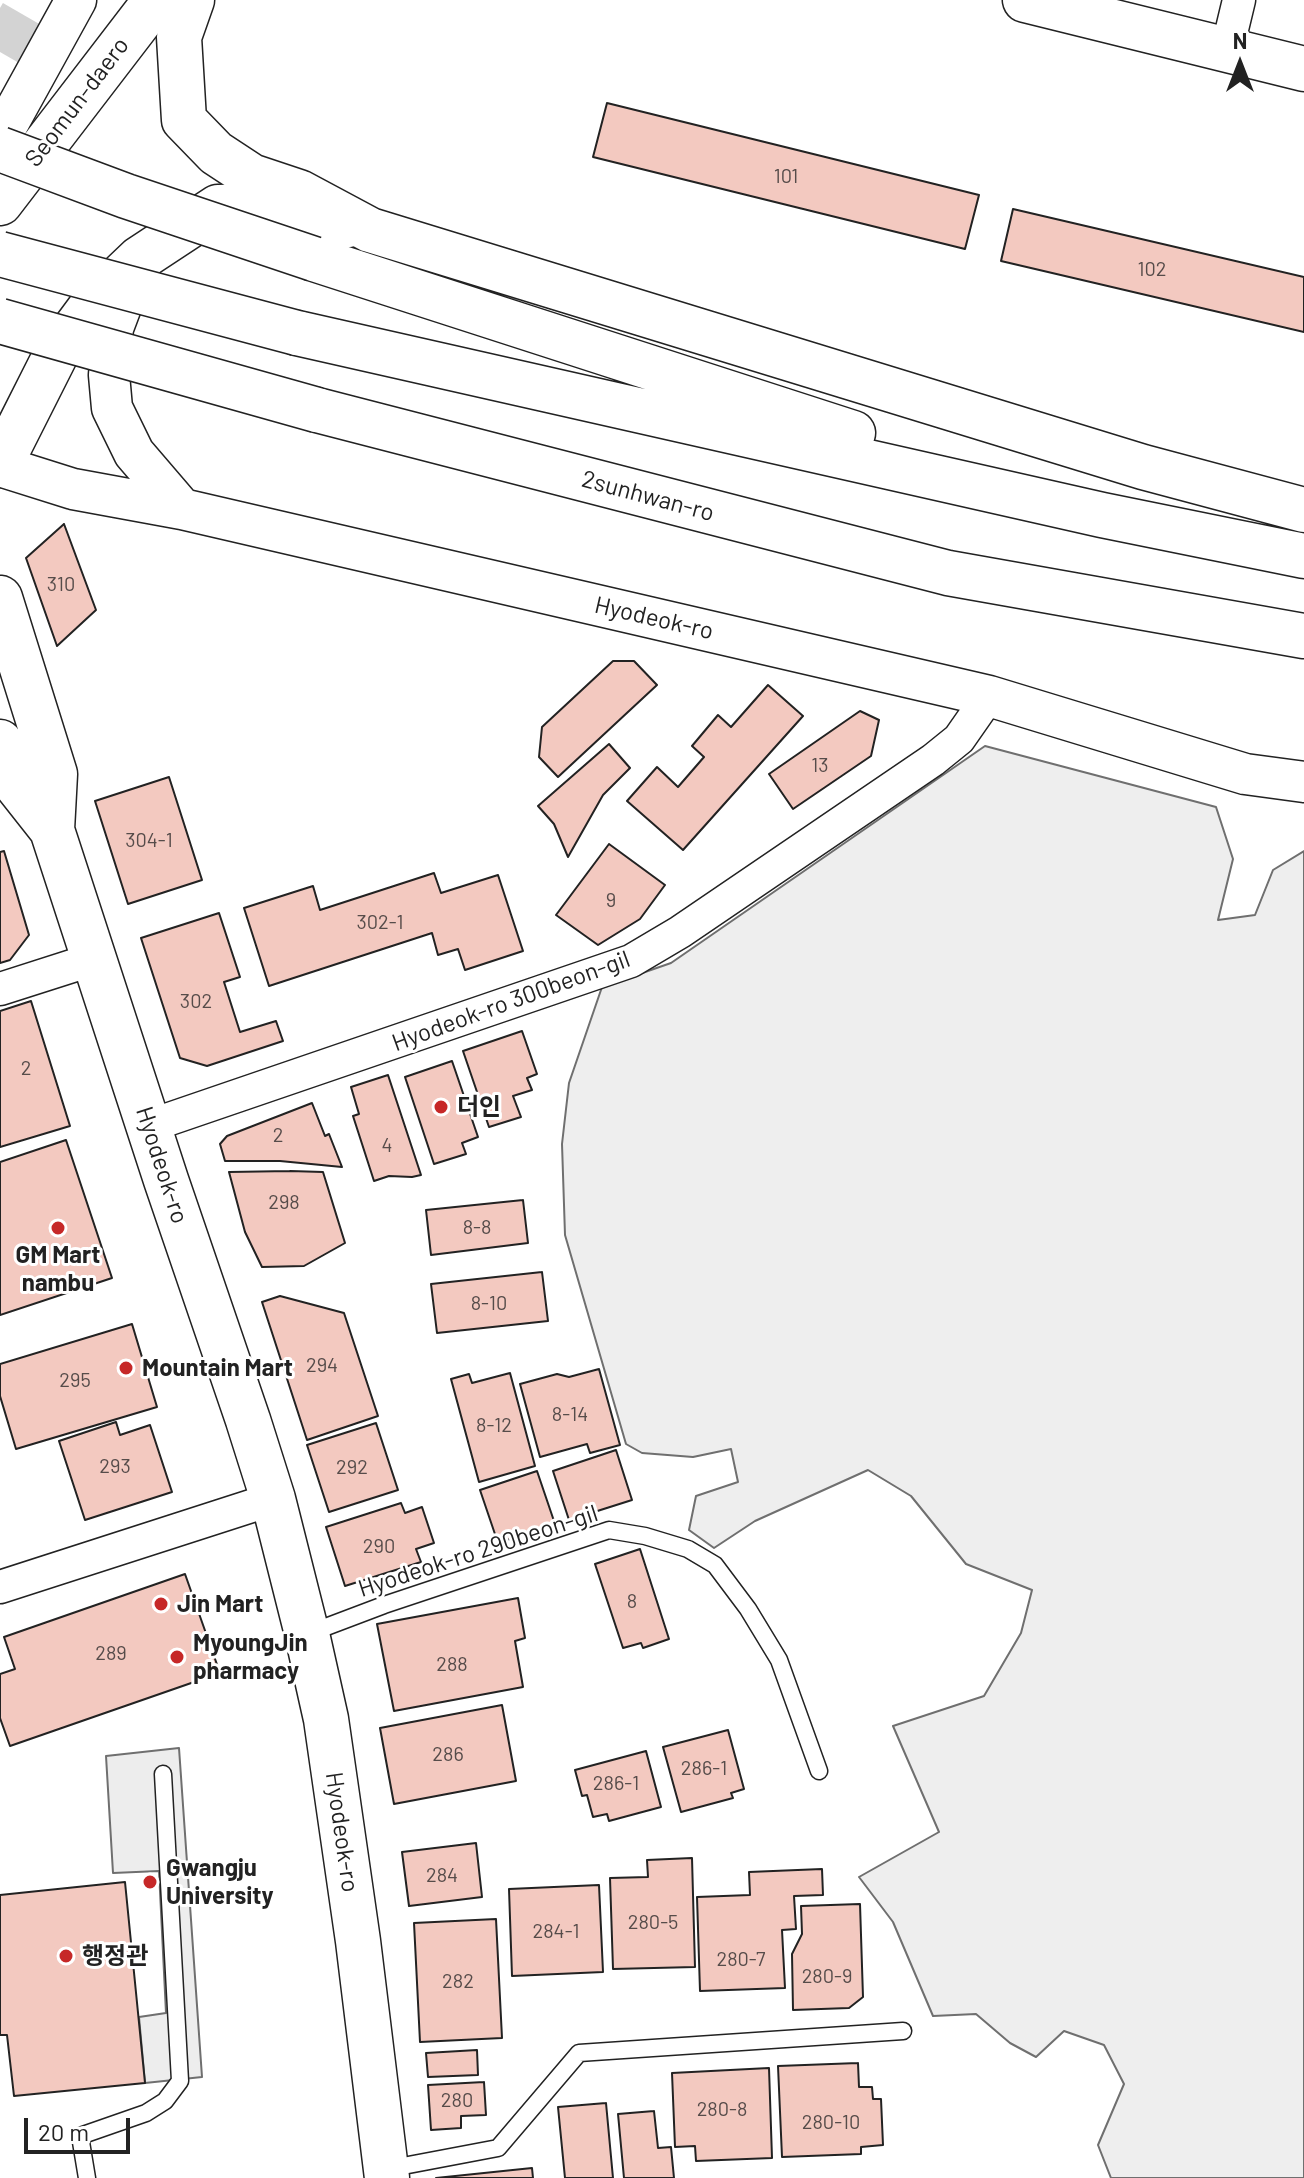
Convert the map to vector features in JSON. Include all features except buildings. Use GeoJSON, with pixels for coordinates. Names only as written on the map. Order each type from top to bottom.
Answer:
{"type":"FeatureCollection","features":[{"type":"Feature","properties":{"kind":"main road","name":"Seomun-daero"},"geometry":{"type":"LineString","coordinates":[[0,203],[153,0]]}},
{"type":"Feature","properties":{"kind":"main road"},"geometry":{"type":"LineString","coordinates":[[192,0],[179,37],[184,120],[216,153],[251,176],[299,192],[370,230]]}},
{"type":"Feature","properties":{"kind":"main road"},"geometry":{"type":"LineString","coordinates":[[1025,0],[1304,69]]}},
{"type":"Feature","properties":{"kind":"main road"},"geometry":{"type":"LineString","coordinates":[[0,149],[126,196],[314,259],[1102,515]]}},
{"type":"Feature","properties":{"kind":"main road"},"geometry":{"type":"LineString","coordinates":[[0,466],[56,354],[96,300],[139,259],[218,207],[262,206],[370,230],[1143,467],[1304,510]]}},
{"type":"Feature","properties":{"kind":"main road"},"geometry":{"type":"LineString","coordinates":[[0,254],[297,333],[1102,515],[1304,556]]}},
{"type":"Feature","properties":{"kind":"main road","name":"2sunhwan-ro"},"geometry":{"type":"LineString","coordinates":[[0,321],[317,410],[948,573],[1304,636]]}},
{"type":"Feature","properties":{"kind":"main road","name":"Hyodeok-ro"},"geometry":{"type":"LineString","coordinates":[[0,598],[55,774],[52,830]]}},
{"type":"Feature","properties":{"kind":"main road","name":"Hyodeok-ro"},"geometry":{"type":"LineString","coordinates":[[0,742],[15,783],[52,830],[273,1499],[326,1719],[387,2174]]}},
{"type":"Feature","properties":{"kind":"street"},"geometry":{"type":"LineString","coordinates":[[0,138],[76,0]]}},
{"type":"Feature","properties":{"kind":"street"},"geometry":{"type":"LineString","coordinates":[[1227,50],[1239,0]]}},
{"type":"Feature","properties":{"kind":"street"},"geometry":{"type":"LineString","coordinates":[[139,259],[113,328],[109,375],[112,408],[134,453],[182,509]]}},
{"type":"Feature","properties":{"kind":"street","name":"Hyodeok-ro"},"geometry":{"type":"LineString","coordinates":[[0,466],[73,489],[182,509],[989,696],[1245,774],[1304,782]]}},
{"type":"Feature","properties":{"kind":"street","name":"Hyodeok-ro 300beon-gil"},"geometry":{"type":"LineString","coordinates":[[149,1126],[631,961],[680,932],[933,760],[959,739],[989,696]]}},
{"type":"Feature","properties":{"kind":"street"},"geometry":{"type":"LineString","coordinates":[[0,989],[94,959]]}},
{"type":"Feature","properties":{"kind":"street"},"geometry":{"type":"LineString","coordinates":[[0,1587],[273,1499]]}},
{"type":"Feature","properties":{"kind":"lane","name":"Hyodeok-ro 290beon-gil"},"geometry":{"type":"LineString","coordinates":[[307,1634],[499,1565],[609,1530],[645,1536],[688,1549],[715,1565],[748,1609],[779,1660],[819,1771]]}},
{"type":"Feature","properties":{"kind":"lane"},"geometry":{"type":"LineString","coordinates":[[87,2178],[80,2136],[146,2113],[165,2101],[180,2081],[163,1774]]}},
{"type":"Feature","properties":{"kind":"lane","name":"Hyodeok-ro"},"geometry":{"type":"LineString","coordinates":[[387,2174],[498,2148],[579,2053],[903,2031]]}},
{"type":"Feature","properties":{"kind":"shaded area"},"geometry":{"type":"Polygon","coordinates":[[[985,746],[1216,807],[1233,859],[1218,920],[1255,915],[1273,870],[1304,851],[1304,2178],[1111,2178],[1098,2145],[1124,2084],[1104,2045],[1064,2031],[1036,2057],[1010,2043],[976,2014],[933,2016],[893,1922],[859,1877],[939,1832],[893,1726],[984,1696],[1021,1633],[1032,1590],[966,1564],[911,1496],[868,1470],[755,1521],[714,1548],[689,1530],[696,1496],[738,1482],[731,1449],[693,1457],[642,1453],[626,1444],[565,1235],[562,1144],[569,1083],[602,987],[671,963],[985,746]]]}},
{"type":"Feature","properties":{"kind":"shaded area"},"geometry":{"type":"Polygon","coordinates":[[[179,1748],[202,2077],[145,2083],[139,2017],[166,2013],[159,1871],[113,1873],[106,1756],[179,1748]]]}},
{"type":"Feature","properties":{"kind":"tunnel"},"geometry":{"type":"LineString","coordinates":[[0,52],[30,0]]}},
{"type":"Feature","properties":{"kind":"place","name":"더인"},"geometry":{"type":"Point","coordinates":[441,1107]}},
{"type":"Feature","properties":{"kind":"place","name":"GM Mart nambu"},"geometry":{"type":"Point","coordinates":[58,1228]}},
{"type":"Feature","properties":{"kind":"place","name":"Mountain Mart"},"geometry":{"type":"Point","coordinates":[126,1368]}},
{"type":"Feature","properties":{"kind":"place","name":"Jin Mart"},"geometry":{"type":"Point","coordinates":[161,1604]}},
{"type":"Feature","properties":{"kind":"place","name":"MyoungJin pharmacy"},"geometry":{"type":"Point","coordinates":[177,1657]}},
{"type":"Feature","properties":{"kind":"place","name":"Gwangju University"},"geometry":{"type":"Point","coordinates":[150,1882]}},
{"type":"Feature","properties":{"kind":"place","name":"행정관"},"geometry":{"type":"Point","coordinates":[66,1956]}}]}
